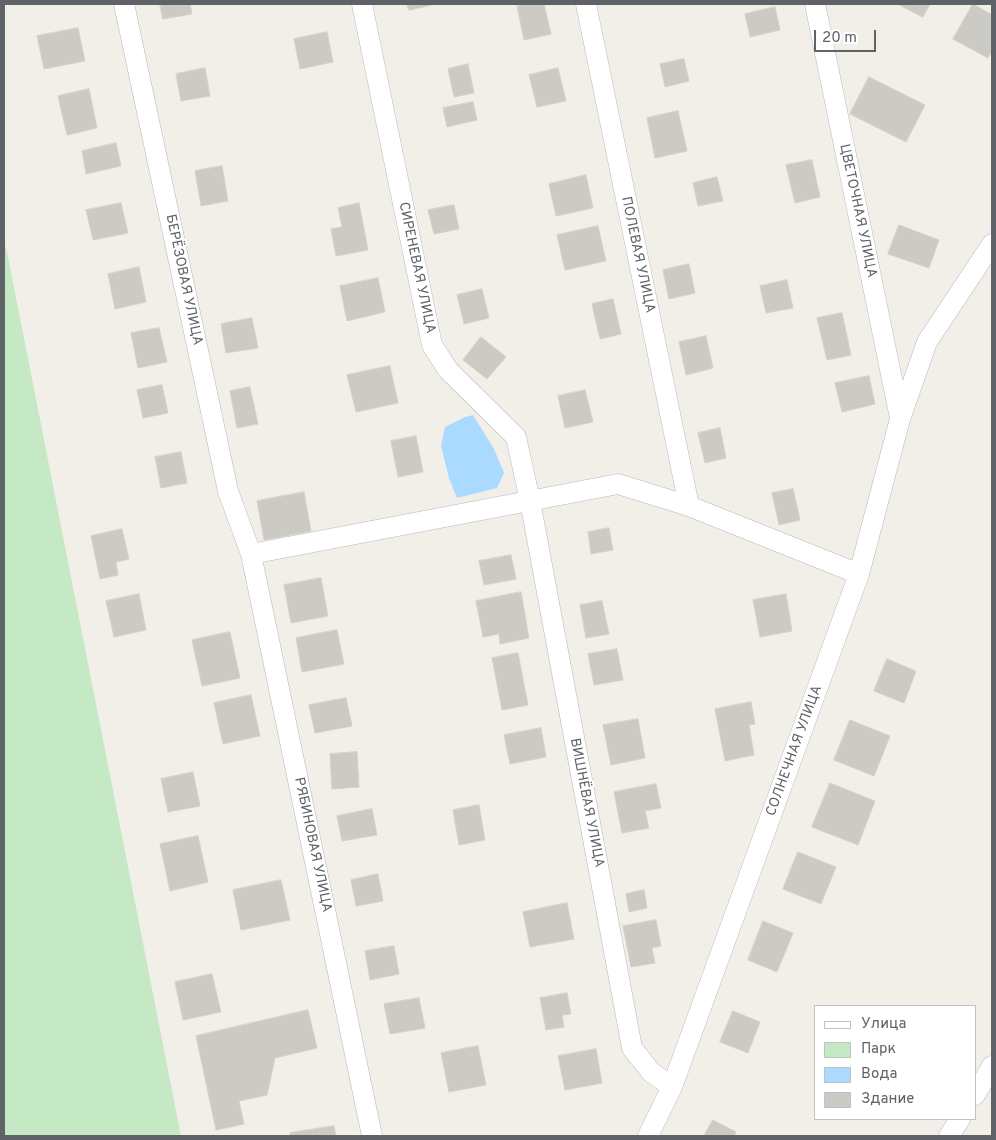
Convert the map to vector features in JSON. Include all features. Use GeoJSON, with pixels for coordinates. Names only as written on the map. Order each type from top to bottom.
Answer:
{"type":"FeatureCollection","features":[{"type":"Feature","properties":{"kind":"street","name":"БЕРЁЗОВАЯ УЛИЦА"},"geometry":{"type":"LineString","coordinates":[[124,4],[228,491],[252,554]]}},
{"type":"Feature","properties":{"kind":"street","name":"СИРЕНЕВАЯ УЛИЦА"},"geometry":{"type":"LineString","coordinates":[[362,4],[432,345],[448,370],[516,437],[530,502]]}},
{"type":"Feature","properties":{"kind":"street","name":"ПОЛЕВАЯ УЛИЦА"},"geometry":{"type":"LineString","coordinates":[[586,4],[689,506]]}},
{"type":"Feature","properties":{"kind":"street","name":"ЦВЕТОЧНАЯ УЛИЦА"},"geometry":{"type":"LineString","coordinates":[[815,4],[900,419]]}},
{"type":"Feature","properties":{"kind":"street","name":"СОЛНЕЧНАЯ УЛИЦА"},"geometry":{"type":"LineString","coordinates":[[648,1136],[672,1086],[859,574],[900,419],[927,342],[992,244]]}},
{"type":"Feature","properties":{"kind":"street"},"geometry":{"type":"LineString","coordinates":[[252,554],[618,484],[689,506],[859,574]]}},
{"type":"Feature","properties":{"kind":"street","name":"ВИШНЁВАЯ УЛИЦА"},"geometry":{"type":"LineString","coordinates":[[530,502],[632,1048],[651,1072],[672,1086]]}},
{"type":"Feature","properties":{"kind":"street","name":"РЯБИНОВАЯ УЛИЦА"},"geometry":{"type":"LineString","coordinates":[[252,554],[372,1136]]}},
{"type":"Feature","properties":{"kind":"street"},"geometry":{"type":"LineString","coordinates":[[976,1093],[992,1066]]}},
{"type":"Feature","properties":{"kind":"street"},"geometry":{"type":"LineString","coordinates":[[950,1136],[959,1120]]}},
{"type":"Feature","properties":{"kind":"green space"},"geometry":{"type":"Polygon","coordinates":[[[4,241],[7,252],[181,1136],[4,1136],[4,241]]]}},
{"type":"Feature","properties":{"kind":"water"},"geometry":{"type":"Polygon","coordinates":[[[473,415],[494,449],[504,473],[497,488],[457,498],[449,478],[441,446],[445,427],[473,415]]]}},
{"type":"Feature","properties":{"kind":"building"},"geometry":{"type":"Polygon","coordinates":[[[160,4],[190,4],[192,14],[163,19],[160,4]]]}},
{"type":"Feature","properties":{"kind":"building"},"geometry":{"type":"Polygon","coordinates":[[[407,4],[437,4],[409,10],[407,4]]]}},
{"type":"Feature","properties":{"kind":"building"},"geometry":{"type":"Polygon","coordinates":[[[544,4],[551,34],[524,40],[517,6],[544,4]]]}},
{"type":"Feature","properties":{"kind":"building"},"geometry":{"type":"Polygon","coordinates":[[[898,4],[930,4],[923,17],[898,4]]]}},
{"type":"Feature","properties":{"kind":"building"},"geometry":{"type":"Polygon","coordinates":[[[973,4],[992,15],[992,50],[988,58],[953,39],[973,4]]]}},
{"type":"Feature","properties":{"kind":"building"},"geometry":{"type":"Polygon","coordinates":[[[775,7],[780,30],[750,37],[745,14],[775,7]]]}},
{"type":"Feature","properties":{"kind":"building"},"geometry":{"type":"Polygon","coordinates":[[[78,28],[85,61],[44,69],[37,36],[78,28]]]}},
{"type":"Feature","properties":{"kind":"building"},"geometry":{"type":"Polygon","coordinates":[[[327,32],[333,62],[300,69],[294,39],[327,32]]]}},
{"type":"Feature","properties":{"kind":"building"},"geometry":{"type":"Polygon","coordinates":[[[684,59],[689,81],[665,87],[660,64],[684,59]]]}},
{"type":"Feature","properties":{"kind":"building"},"geometry":{"type":"Polygon","coordinates":[[[468,64],[474,93],[454,97],[448,69],[468,64]]]}},
{"type":"Feature","properties":{"kind":"building"},"geometry":{"type":"Polygon","coordinates":[[[205,68],[210,96],[181,101],[176,74],[205,68]]]}},
{"type":"Feature","properties":{"kind":"building"},"geometry":{"type":"Polygon","coordinates":[[[558,68],[566,101],[537,107],[529,75],[558,68]]]}},
{"type":"Feature","properties":{"kind":"building"},"geometry":{"type":"Polygon","coordinates":[[[869,77],[925,105],[906,142],[850,114],[869,77]]]}},
{"type":"Feature","properties":{"kind":"building"},"geometry":{"type":"Polygon","coordinates":[[[89,89],[97,128],[67,135],[58,96],[89,89]]]}},
{"type":"Feature","properties":{"kind":"building"},"geometry":{"type":"Polygon","coordinates":[[[473,102],[477,120],[447,127],[443,108],[473,102]]]}},
{"type":"Feature","properties":{"kind":"building"},"geometry":{"type":"Polygon","coordinates":[[[678,111],[687,151],[655,158],[647,118],[678,111]]]}},
{"type":"Feature","properties":{"kind":"building"},"geometry":{"type":"Polygon","coordinates":[[[116,143],[121,166],[86,174],[82,151],[116,143]]]}},
{"type":"Feature","properties":{"kind":"building"},"geometry":{"type":"Polygon","coordinates":[[[812,160],[820,197],[795,203],[786,165],[812,160]]]}},
{"type":"Feature","properties":{"kind":"building"},"geometry":{"type":"Polygon","coordinates":[[[222,166],[228,201],[201,206],[195,171],[222,166]]]}},
{"type":"Feature","properties":{"kind":"building"},"geometry":{"type":"Polygon","coordinates":[[[586,175],[593,208],[556,216],[549,184],[586,175]]]}},
{"type":"Feature","properties":{"kind":"building"},"geometry":{"type":"Polygon","coordinates":[[[717,177],[723,201],[698,206],[693,183],[717,177]]]}},
{"type":"Feature","properties":{"kind":"building"},"geometry":{"type":"Polygon","coordinates":[[[121,203],[128,233],[93,240],[86,210],[121,203]]]}},
{"type":"Feature","properties":{"kind":"building"},"geometry":{"type":"Polygon","coordinates":[[[359,203],[368,250],[336,256],[331,229],[342,227],[338,208],[359,203]]]}},
{"type":"Feature","properties":{"kind":"building"},"geometry":{"type":"Polygon","coordinates":[[[454,205],[459,229],[434,234],[428,210],[454,205]]]}},
{"type":"Feature","properties":{"kind":"building"},"geometry":{"type":"Polygon","coordinates":[[[899,225],[939,240],[929,268],[888,254],[899,225]]]}},
{"type":"Feature","properties":{"kind":"building"},"geometry":{"type":"Polygon","coordinates":[[[598,226],[606,261],[565,270],[557,235],[598,226]]]}},
{"type":"Feature","properties":{"kind":"building"},"geometry":{"type":"Polygon","coordinates":[[[689,264],[695,293],[669,299],[663,270],[689,264]]]}},
{"type":"Feature","properties":{"kind":"building"},"geometry":{"type":"Polygon","coordinates":[[[139,267],[146,302],[115,309],[108,274],[139,267]]]}},
{"type":"Feature","properties":{"kind":"building"},"geometry":{"type":"Polygon","coordinates":[[[378,278],[385,312],[347,321],[340,286],[378,278]]]}},
{"type":"Feature","properties":{"kind":"building"},"geometry":{"type":"Polygon","coordinates":[[[787,280],[793,308],[766,313],[760,286],[787,280]]]}},
{"type":"Feature","properties":{"kind":"building"},"geometry":{"type":"Polygon","coordinates":[[[482,289],[489,318],[464,324],[457,295],[482,289]]]}},
{"type":"Feature","properties":{"kind":"building"},"geometry":{"type":"Polygon","coordinates":[[[613,299],[621,334],[600,339],[592,304],[613,299]]]}},
{"type":"Feature","properties":{"kind":"building"},"geometry":{"type":"Polygon","coordinates":[[[842,313],[851,355],[827,360],[817,318],[842,313]]]}},
{"type":"Feature","properties":{"kind":"building"},"geometry":{"type":"Polygon","coordinates":[[[252,318],[258,348],[226,353],[221,324],[252,318]]]}},
{"type":"Feature","properties":{"kind":"building"},"geometry":{"type":"Polygon","coordinates":[[[159,328],[167,362],[138,368],[131,333],[159,328]]]}},
{"type":"Feature","properties":{"kind":"building"},"geometry":{"type":"Polygon","coordinates":[[[706,336],[713,368],[686,375],[679,342],[706,336]]]}},
{"type":"Feature","properties":{"kind":"building"},"geometry":{"type":"Polygon","coordinates":[[[481,337],[506,357],[487,379],[463,360],[481,337]]]}},
{"type":"Feature","properties":{"kind":"building"},"geometry":{"type":"Polygon","coordinates":[[[390,366],[398,403],[356,412],[347,375],[390,366]]]}},
{"type":"Feature","properties":{"kind":"building"},"geometry":{"type":"Polygon","coordinates":[[[869,376],[875,404],[842,412],[835,383],[869,376]]]}},
{"type":"Feature","properties":{"kind":"building"},"geometry":{"type":"Polygon","coordinates":[[[162,385],[168,413],[143,418],[137,390],[162,385]]]}},
{"type":"Feature","properties":{"kind":"building"},"geometry":{"type":"Polygon","coordinates":[[[250,387],[258,424],[237,428],[230,391],[250,387]]]}},
{"type":"Feature","properties":{"kind":"building"},"geometry":{"type":"Polygon","coordinates":[[[585,390],[593,422],[565,428],[558,396],[585,390]]]}},
{"type":"Feature","properties":{"kind":"building"},"geometry":{"type":"Polygon","coordinates":[[[720,428],[726,458],[705,463],[698,433],[720,428]]]}},
{"type":"Feature","properties":{"kind":"building"},"geometry":{"type":"Polygon","coordinates":[[[416,436],[423,472],[398,477],[391,441],[416,436]]]}},
{"type":"Feature","properties":{"kind":"building"},"geometry":{"type":"Polygon","coordinates":[[[181,452],[187,483],[161,488],[155,457],[181,452]]]}},
{"type":"Feature","properties":{"kind":"building"},"geometry":{"type":"Polygon","coordinates":[[[793,489],[800,520],[779,525],[772,493],[793,489]]]}},
{"type":"Feature","properties":{"kind":"building"},"geometry":{"type":"Polygon","coordinates":[[[304,492],[311,531],[264,540],[257,501],[304,492]]]}},
{"type":"Feature","properties":{"kind":"building"},"geometry":{"type":"Polygon","coordinates":[[[609,528],[613,550],[591,554],[588,532],[609,528]]]}},
{"type":"Feature","properties":{"kind":"building"},"geometry":{"type":"Polygon","coordinates":[[[122,529],[129,559],[116,562],[118,575],[100,579],[91,536],[122,529]]]}},
{"type":"Feature","properties":{"kind":"building"},"geometry":{"type":"Polygon","coordinates":[[[511,555],[516,579],[484,585],[479,561],[511,555]]]}},
{"type":"Feature","properties":{"kind":"building"},"geometry":{"type":"Polygon","coordinates":[[[321,578],[328,616],[291,623],[284,585],[321,578]]]}},
{"type":"Feature","properties":{"kind":"building"},"geometry":{"type":"Polygon","coordinates":[[[521,592],[529,638],[500,644],[499,634],[483,637],[476,601],[521,592]]]}},
{"type":"Feature","properties":{"kind":"building"},"geometry":{"type":"Polygon","coordinates":[[[139,594],[146,630],[114,637],[106,601],[139,594]]]}},
{"type":"Feature","properties":{"kind":"building"},"geometry":{"type":"Polygon","coordinates":[[[786,594],[792,631],[760,637],[753,600],[786,594]]]}},
{"type":"Feature","properties":{"kind":"building"},"geometry":{"type":"Polygon","coordinates":[[[602,601],[609,634],[586,638],[580,605],[602,601]]]}},
{"type":"Feature","properties":{"kind":"building"},"geometry":{"type":"Polygon","coordinates":[[[337,630],[344,664],[302,672],[296,638],[337,630]]]}},
{"type":"Feature","properties":{"kind":"building"},"geometry":{"type":"Polygon","coordinates":[[[230,632],[240,678],[202,686],[192,640],[230,632]]]}},
{"type":"Feature","properties":{"kind":"building"},"geometry":{"type":"Polygon","coordinates":[[[617,649],[623,680],[594,685],[588,654],[617,649]]]}},
{"type":"Feature","properties":{"kind":"building"},"geometry":{"type":"Polygon","coordinates":[[[518,653],[528,705],[502,710],[492,658],[518,653]]]}},
{"type":"Feature","properties":{"kind":"building"},"geometry":{"type":"Polygon","coordinates":[[[887,659],[916,671],[904,703],[874,691],[887,659]]]}},
{"type":"Feature","properties":{"kind":"building"},"geometry":{"type":"Polygon","coordinates":[[[251,695],[260,736],[223,744],[214,703],[251,695]]]}},
{"type":"Feature","properties":{"kind":"building"},"geometry":{"type":"Polygon","coordinates":[[[346,698],[352,726],[315,733],[309,705],[346,698]]]}},
{"type":"Feature","properties":{"kind":"building"},"geometry":{"type":"Polygon","coordinates":[[[751,702],[755,724],[749,725],[754,755],[725,761],[715,709],[751,702]]]}},
{"type":"Feature","properties":{"kind":"building"},"geometry":{"type":"Polygon","coordinates":[[[638,719],[645,758],[611,765],[603,725],[638,719]]]}},
{"type":"Feature","properties":{"kind":"building"},"geometry":{"type":"Polygon","coordinates":[[[850,720],[890,736],[874,776],[834,760],[850,720]]]}},
{"type":"Feature","properties":{"kind":"building"},"geometry":{"type":"Polygon","coordinates":[[[541,728],[546,757],[510,764],[504,735],[541,728]]]}},
{"type":"Feature","properties":{"kind":"building"},"geometry":{"type":"Polygon","coordinates":[[[357,752],[359,787],[332,789],[330,754],[357,752]]]}},
{"type":"Feature","properties":{"kind":"building"},"geometry":{"type":"Polygon","coordinates":[[[193,772],[200,806],[168,812],[161,779],[193,772]]]}},
{"type":"Feature","properties":{"kind":"building"},"geometry":{"type":"Polygon","coordinates":[[[830,783],[875,801],[858,845],[812,827],[830,783]]]}},
{"type":"Feature","properties":{"kind":"building"},"geometry":{"type":"Polygon","coordinates":[[[656,784],[661,808],[645,811],[649,828],[622,833],[614,792],[656,784]]]}},
{"type":"Feature","properties":{"kind":"building"},"geometry":{"type":"Polygon","coordinates":[[[479,805],[485,840],[459,845],[453,810],[479,805]]]}},
{"type":"Feature","properties":{"kind":"building"},"geometry":{"type":"Polygon","coordinates":[[[372,809],[377,835],[342,841],[337,816],[372,809]]]}},
{"type":"Feature","properties":{"kind":"building"},"geometry":{"type":"Polygon","coordinates":[[[198,836],[208,882],[170,891],[160,844],[198,836]]]}},
{"type":"Feature","properties":{"kind":"building"},"geometry":{"type":"Polygon","coordinates":[[[798,852],[836,867],[821,904],[783,889],[798,852]]]}},
{"type":"Feature","properties":{"kind":"building"},"geometry":{"type":"Polygon","coordinates":[[[378,874],[383,901],[356,906],[351,880],[378,874]]]}},
{"type":"Feature","properties":{"kind":"building"},"geometry":{"type":"Polygon","coordinates":[[[281,880],[290,920],[241,930],[233,890],[281,880]]]}},
{"type":"Feature","properties":{"kind":"building"},"geometry":{"type":"Polygon","coordinates":[[[644,890],[647,908],[629,912],[626,894],[644,890]]]}},
{"type":"Feature","properties":{"kind":"building"},"geometry":{"type":"Polygon","coordinates":[[[567,903],[574,939],[530,947],[523,912],[567,903]]]}},
{"type":"Feature","properties":{"kind":"building"},"geometry":{"type":"Polygon","coordinates":[[[656,920],[661,946],[652,948],[655,963],[631,967],[623,926],[656,920]]]}},
{"type":"Feature","properties":{"kind":"building"},"geometry":{"type":"Polygon","coordinates":[[[763,921],[793,933],[777,972],[748,960],[763,921]]]}},
{"type":"Feature","properties":{"kind":"building"},"geometry":{"type":"Polygon","coordinates":[[[394,946],[399,974],[370,980],[365,951],[394,946]]]}},
{"type":"Feature","properties":{"kind":"building"},"geometry":{"type":"Polygon","coordinates":[[[212,974],[221,1012],[183,1020],[175,982],[212,974]]]}},
{"type":"Feature","properties":{"kind":"building"},"geometry":{"type":"Polygon","coordinates":[[[567,993],[571,1014],[562,1015],[564,1027],[546,1030],[540,998],[567,993]]]}},
{"type":"Feature","properties":{"kind":"building"},"geometry":{"type":"Polygon","coordinates":[[[419,998],[425,1028],[390,1034],[384,1004],[419,998]]]}},
{"type":"Feature","properties":{"kind":"building"},"geometry":{"type":"Polygon","coordinates":[[[308,1010],[317,1048],[275,1058],[267,1095],[239,1101],[244,1124],[216,1130],[196,1036],[308,1010]]]}},
{"type":"Feature","properties":{"kind":"building"},"geometry":{"type":"Polygon","coordinates":[[[733,1011],[760,1022],[748,1053],[720,1042],[733,1011]]]}},
{"type":"Feature","properties":{"kind":"building"},"geometry":{"type":"Polygon","coordinates":[[[478,1046],[486,1085],[449,1092],[441,1053],[478,1046]]]}},
{"type":"Feature","properties":{"kind":"building"},"geometry":{"type":"Polygon","coordinates":[[[596,1049],[602,1083],[565,1090],[558,1056],[596,1049]]]}},
{"type":"Feature","properties":{"kind":"building"},"geometry":{"type":"Polygon","coordinates":[[[713,1120],[736,1132],[734,1136],[704,1136],[713,1120]]]}},
{"type":"Feature","properties":{"kind":"building"},"geometry":{"type":"Polygon","coordinates":[[[334,1126],[336,1136],[290,1136],[290,1133],[334,1126]]]}}]}
